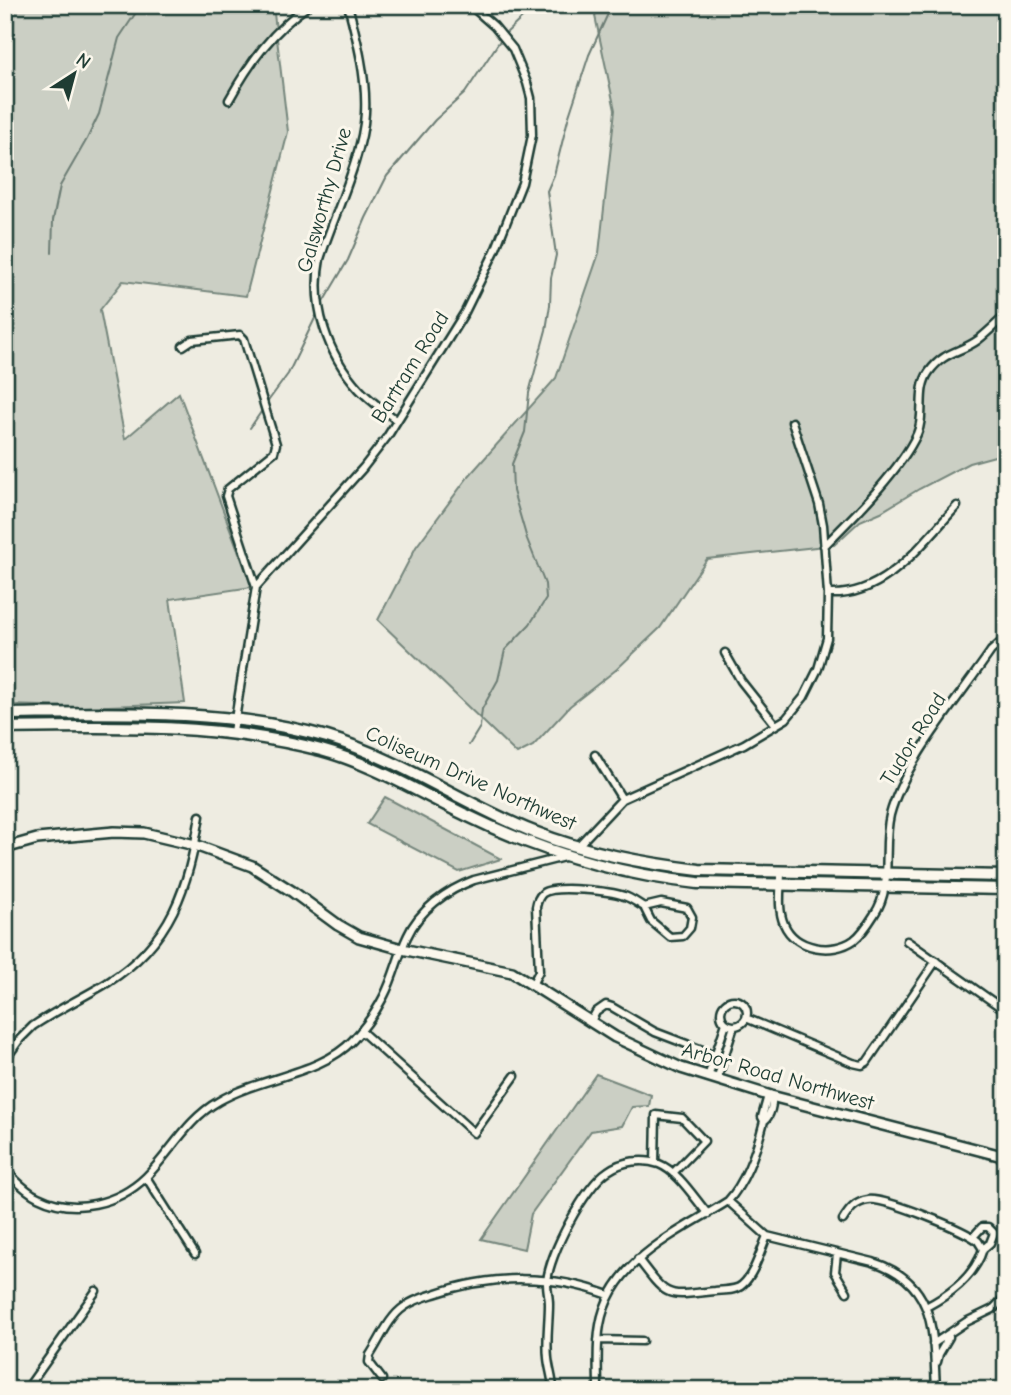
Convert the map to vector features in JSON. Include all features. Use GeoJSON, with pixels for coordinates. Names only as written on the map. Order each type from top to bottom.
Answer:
{"type":"FeatureCollection","features":[{"type":"Feature","properties":{"kind":"main road","name":"Coliseum Drive Northwest"},"geometry":{"type":"LineString","coordinates":[[5,714],[176,715],[234,719],[326,737],[406,767],[472,803],[533,831],[577,847],[656,865],[688,869],[1006,876]]}},
{"type":"Feature","properties":{"kind":"main road","name":"Coliseum Drive Northwest"},"geometry":{"type":"LineString","coordinates":[[5,728],[233,732],[322,750],[400,780],[477,820],[567,857],[654,878],[698,883],[1006,889]]}},
{"type":"Feature","properties":{"kind":"street"},"geometry":{"type":"LineString","coordinates":[[229,100],[249,65],[266,43],[309,5]]}},
{"type":"Feature","properties":{"kind":"street","name":"Galsworthy Drive"},"geometry":{"type":"LineString","coordinates":[[348,5],[363,82],[365,112],[355,160],[320,258],[317,295],[328,340],[339,362],[359,389],[396,421]]}},
{"type":"Feature","properties":{"kind":"street","name":"Bartram Road"},"geometry":{"type":"LineString","coordinates":[[256,587],[363,468],[387,437],[480,285],[513,209],[531,150],[531,98],[521,66],[505,38],[471,5]]}},
{"type":"Feature","properties":{"kind":"street"},"geometry":{"type":"LineString","coordinates":[[824,546],[862,509],[910,448],[919,430],[920,397],[927,374],[941,357],[976,341],[1006,315]]}},
{"type":"Feature","properties":{"kind":"street"},"geometry":{"type":"LineString","coordinates":[[183,346],[192,340],[240,335],[244,339],[276,443],[274,452],[228,489],[226,496],[256,587],[233,732]]}},
{"type":"Feature","properties":{"kind":"street"},"geometry":{"type":"LineString","coordinates":[[5,1170],[23,1188],[37,1197],[63,1205],[91,1205],[119,1196],[146,1177],[205,1110],[253,1084],[308,1068],[328,1059],[350,1043],[385,995],[410,930],[428,909],[463,884],[567,857],[622,799],[744,744],[786,719],[804,697],[818,669],[827,638],[828,594],[819,504],[792,422]]}},
{"type":"Feature","properties":{"kind":"street"},"geometry":{"type":"LineString","coordinates":[[828,594],[853,592],[887,578],[957,506]]}},
{"type":"Feature","properties":{"kind":"street","name":"Tudor Road"},"geometry":{"type":"LineString","coordinates":[[885,887],[890,817],[903,780],[991,652],[1006,638]]}},
{"type":"Feature","properties":{"kind":"street"},"geometry":{"type":"LineString","coordinates":[[725,653],[741,681],[775,724]]}},
{"type":"Feature","properties":{"kind":"street"},"geometry":{"type":"LineString","coordinates":[[595,755],[622,799]]}},
{"type":"Feature","properties":{"kind":"street"},"geometry":{"type":"LineString","coordinates":[[5,1060],[30,1028],[108,982],[148,951],[164,929],[181,896],[200,816]]}},
{"type":"Feature","properties":{"kind":"street","name":"Arbor Road Northwest"},"geometry":{"type":"LineString","coordinates":[[5,848],[37,839],[114,832],[144,833],[195,845],[252,866],[268,875],[348,932],[402,949],[505,970],[649,1054],[712,1079],[1006,1157]]}},
{"type":"Feature","properties":{"kind":"street"},"geometry":{"type":"LineString","coordinates":[[781,871],[780,908],[787,929],[806,944],[830,948],[847,944],[859,935],[881,904],[885,887]]}},
{"type":"Feature","properties":{"kind":"street"},"geometry":{"type":"LineString","coordinates":[[533,984],[539,971],[537,901],[545,892],[609,892],[629,898],[643,907],[651,922],[670,937],[683,936],[690,928],[692,917],[687,908],[661,903],[643,907]]}},
{"type":"Feature","properties":{"kind":"street"},"geometry":{"type":"LineString","coordinates":[[907,941],[1006,1011]]}},
{"type":"Feature","properties":{"kind":"street"},"geometry":{"type":"LineString","coordinates":[[746,1018],[862,1065],[867,1062],[936,961]]}},
{"type":"Feature","properties":{"kind":"street"},"geometry":{"type":"LineString","coordinates":[[733,1000],[745,1005],[746,1018],[742,1024],[734,1026],[726,1023],[721,1015],[723,1007],[733,1000]]}},
{"type":"Feature","properties":{"kind":"street"},"geometry":{"type":"LineString","coordinates":[[591,1021],[606,1005],[655,1032],[723,1058]]}},
{"type":"Feature","properties":{"kind":"street"},"geometry":{"type":"LineString","coordinates":[[712,1079],[715,1055],[726,1023]]}},
{"type":"Feature","properties":{"kind":"street"},"geometry":{"type":"LineString","coordinates":[[712,1079],[723,1058],[734,1026]]}},
{"type":"Feature","properties":{"kind":"street"},"geometry":{"type":"LineString","coordinates":[[361,1031],[474,1133],[515,1076]]}},
{"type":"Feature","properties":{"kind":"street"},"geometry":{"type":"LineString","coordinates":[[598,1390],[598,1340],[603,1310],[609,1294],[623,1273],[638,1259],[735,1194],[752,1159],[764,1121],[768,1118],[773,1101],[771,1096]]}},
{"type":"Feature","properties":{"kind":"street"},"geometry":{"type":"LineString","coordinates":[[655,1163],[656,1115],[682,1118],[704,1141],[673,1173]]}},
{"type":"Feature","properties":{"kind":"street"},"geometry":{"type":"LineString","coordinates":[[553,1390],[546,1327],[549,1303],[547,1281],[555,1253],[567,1227],[599,1178],[608,1170],[629,1162],[640,1160],[655,1163],[673,1173],[708,1214]]}},
{"type":"Feature","properties":{"kind":"street"},"geometry":{"type":"LineString","coordinates":[[146,1177],[195,1254]]}},
{"type":"Feature","properties":{"kind":"street"},"geometry":{"type":"LineString","coordinates":[[843,1220],[852,1207],[867,1200],[876,1200],[973,1237],[982,1250]]}},
{"type":"Feature","properties":{"kind":"street"},"geometry":{"type":"LineString","coordinates":[[728,1201],[767,1236],[873,1262],[898,1272],[910,1281],[926,1307],[933,1344],[936,1390]]}},
{"type":"Feature","properties":{"kind":"street"},"geometry":{"type":"LineString","coordinates":[[926,1307],[957,1287],[976,1263],[994,1233],[988,1227],[982,1227],[973,1237]]}},
{"type":"Feature","properties":{"kind":"street"},"geometry":{"type":"LineString","coordinates":[[638,1259],[656,1283],[672,1294],[679,1296],[738,1288],[748,1277],[767,1236]]}},
{"type":"Feature","properties":{"kind":"street"},"geometry":{"type":"LineString","coordinates":[[837,1254],[835,1272],[848,1292]]}},
{"type":"Feature","properties":{"kind":"street"},"geometry":{"type":"LineString","coordinates":[[382,1379],[369,1363],[370,1355],[392,1320],[406,1305],[441,1291],[483,1282],[526,1279],[571,1283],[609,1294]]}},
{"type":"Feature","properties":{"kind":"street"},"geometry":{"type":"LineString","coordinates":[[26,1390],[96,1291]]}},
{"type":"Feature","properties":{"kind":"street"},"geometry":{"type":"LineString","coordinates":[[933,1344],[966,1322],[993,1309],[1006,1296]]}},
{"type":"Feature","properties":{"kind":"street"},"geometry":{"type":"LineString","coordinates":[[935,1371],[939,1354],[953,1332]]}},
{"type":"Feature","properties":{"kind":"street"},"geometry":{"type":"LineString","coordinates":[[598,1340],[642,1341]]}},
{"type":"Feature","properties":{"kind":"shaded area"},"geometry":{"type":"Polygon","coordinates":[[[5,5],[273,5],[288,132],[246,296],[123,281],[100,310],[125,439],[179,393],[252,587],[170,599],[185,703],[83,707],[5,705],[5,5]]]}},
{"type":"Feature","properties":{"kind":"shaded area"},"geometry":{"type":"Polygon","coordinates":[[[599,5],[1006,5],[1006,453],[969,463],[919,489],[881,512],[860,521],[834,545],[707,559],[660,628],[617,669],[570,706],[533,746],[517,754],[378,620],[416,547],[468,477],[556,378],[599,253],[615,110],[595,16],[599,5]]]}},
{"type":"Feature","properties":{"kind":"shaded area"},"geometry":{"type":"Polygon","coordinates":[[[385,797],[501,859],[459,872],[367,824],[385,797]]]}},
{"type":"Feature","properties":{"kind":"shaded area"},"geometry":{"type":"Polygon","coordinates":[[[596,1074],[651,1095],[649,1106],[632,1107],[622,1126],[591,1131],[531,1214],[524,1249],[481,1239],[596,1074]]]}},
{"type":"Feature","properties":{"kind":"waterway"},"geometry":{"type":"LineString","coordinates":[[52,253],[53,220],[60,186],[99,114],[119,38],[141,5]]}},
{"type":"Feature","properties":{"kind":"waterway"},"geometry":{"type":"LineString","coordinates":[[505,34],[536,5]]}},
{"type":"Feature","properties":{"kind":"waterway"},"geometry":{"type":"LineString","coordinates":[[469,745],[480,727],[482,709],[498,680],[505,650],[530,624],[546,599],[545,584],[527,539],[513,491],[512,464],[525,432],[529,393],[550,305],[551,278],[556,255],[547,191],[589,55],[612,5]]}},
{"type":"Feature","properties":{"kind":"waterway"},"geometry":{"type":"LineString","coordinates":[[322,304],[348,260],[387,176],[435,120],[465,93],[501,39]]}},
{"type":"Feature","properties":{"kind":"waterway"},"geometry":{"type":"LineString","coordinates":[[266,404],[288,374],[318,312]]}},
{"type":"Feature","properties":{"kind":"waterway"},"geometry":{"type":"LineString","coordinates":[[250,428],[263,409]]}}]}
